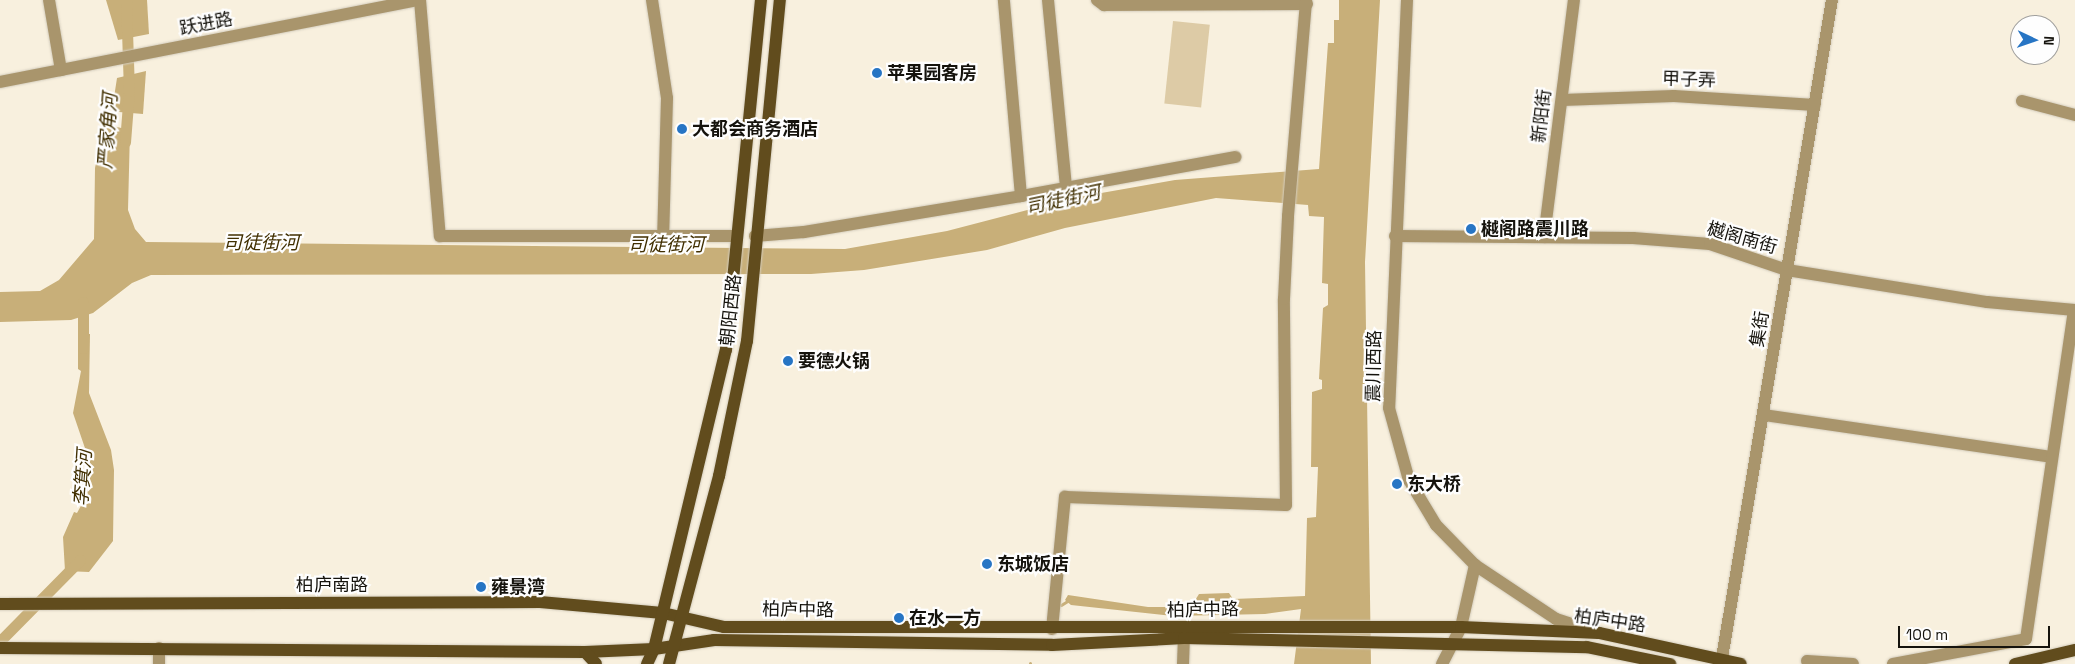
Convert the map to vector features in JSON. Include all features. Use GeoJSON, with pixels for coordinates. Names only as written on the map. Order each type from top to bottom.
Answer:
{"type":"FeatureCollection","features":[{"type":"Feature","properties":{"kind":"main road","name":"朝阳西路"},"geometry":{"type":"LineString","coordinates":[[647,664],[654,649],[726,350],[735,240],[761,0]]}},
{"type":"Feature","properties":{"kind":"main road","name":"朝阳西路"},"geometry":{"type":"LineString","coordinates":[[670,664],[684,619],[719,476],[747,341],[754,241],[780,0]]}},
{"type":"Feature","properties":{"kind":"main road","name":"柏庐南路"},"geometry":{"type":"LineString","coordinates":[[3,604],[540,602],[663,613]]}},
{"type":"Feature","properties":{"kind":"main road","name":"柏庐中路"},"geometry":{"type":"LineString","coordinates":[[663,613],[724,627],[1052,629],[1461,627],[1599,633],[1741,664]]}},
{"type":"Feature","properties":{"kind":"main road","name":"柏庐中路"},"geometry":{"type":"LineString","coordinates":[[654,649],[714,640],[1052,645],[1184,638],[1268,642],[1587,647],[1670,664]]}},
{"type":"Feature","properties":{"kind":"main road"},"geometry":{"type":"LineString","coordinates":[[0,648],[585,652],[654,649]]}},
{"type":"Feature","properties":{"kind":"main road"},"geometry":{"type":"LineString","coordinates":[[2015,664],[2075,650]]}},
{"type":"Feature","properties":{"kind":"main road"},"geometry":{"type":"LineString","coordinates":[[585,652],[596,664]]}},
{"type":"Feature","properties":{"kind":"street"},"geometry":{"type":"LineString","coordinates":[[50,0],[61,70]]}},
{"type":"Feature","properties":{"kind":"street"},"geometry":{"type":"LineString","coordinates":[[419,0],[440,236],[735,240]]}},
{"type":"Feature","properties":{"kind":"street","name":"跃进路"},"geometry":{"type":"LineString","coordinates":[[0,82],[419,0]]}},
{"type":"Feature","properties":{"kind":"street"},"geometry":{"type":"LineString","coordinates":[[652,0],[667,98],[663,238]]}},
{"type":"Feature","properties":{"kind":"street"},"geometry":{"type":"LineString","coordinates":[[1004,0],[1021,196]]}},
{"type":"Feature","properties":{"kind":"street"},"geometry":{"type":"LineString","coordinates":[[1048,0],[1066,188]]}},
{"type":"Feature","properties":{"kind":"street"},"geometry":{"type":"LineString","coordinates":[[1052,629],[1065,497],[1286,505],[1284,300],[1288,216],[1306,2],[1104,6],[1098,0]]}},
{"type":"Feature","properties":{"kind":"street","name":"震川西路"},"geometry":{"type":"LineString","coordinates":[[1407,0],[1404,128],[1396,236],[1389,408],[1409,480],[1436,525],[1475,565],[1556,619],[1599,633]]}},
{"type":"Feature","properties":{"kind":"street","name":"新阳街"},"geometry":{"type":"LineString","coordinates":[[1544,237],[1574,0]]}},
{"type":"Feature","properties":{"kind":"street","name":"集街"},"geometry":{"type":"LineString","coordinates":[[1722,661],[1832,0]]}},
{"type":"Feature","properties":{"kind":"street","name":"甲子弄"},"geometry":{"type":"LineString","coordinates":[[1562,100],[1674,96],[1814,104]]}},
{"type":"Feature","properties":{"kind":"street"},"geometry":{"type":"LineString","coordinates":[[2022,101],[2075,115]]}},
{"type":"Feature","properties":{"kind":"street"},"geometry":{"type":"LineString","coordinates":[[754,241],[1021,196],[1235,157]]}},
{"type":"Feature","properties":{"kind":"street","name":"樾阁南街"},"geometry":{"type":"LineString","coordinates":[[1396,236],[1633,238],[1710,244],[1787,270],[1987,302],[2074,310]]}},
{"type":"Feature","properties":{"kind":"street"},"geometry":{"type":"LineString","coordinates":[[1893,664],[2026,639],[2074,310]]}},
{"type":"Feature","properties":{"kind":"street"},"geometry":{"type":"LineString","coordinates":[[1764,414],[2052,457]]}},
{"type":"Feature","properties":{"kind":"street"},"geometry":{"type":"LineString","coordinates":[[1442,664],[1454,644],[1461,627],[1475,565]]}},
{"type":"Feature","properties":{"kind":"street"},"geometry":{"type":"LineString","coordinates":[[1183,664],[1184,638]]}},
{"type":"Feature","properties":{"kind":"street"},"geometry":{"type":"LineString","coordinates":[[159,648],[159,664]]}},
{"type":"Feature","properties":{"kind":"street"},"geometry":{"type":"LineString","coordinates":[[1808,661],[1853,664]]}},
{"type":"Feature","properties":{"kind":"shaded area"},"geometry":{"type":"Polygon","coordinates":[[[1173,21],[1210,25],[1201,107],[1164,104],[1173,21]]]}},
{"type":"Feature","properties":{"kind":"water"},"geometry":{"type":"Polygon","coordinates":[[[106,0],[147,0],[149,34],[118,40],[106,0]]]}},
{"type":"Feature","properties":{"kind":"water"},"geometry":{"type":"Polygon","coordinates":[[[1339,0],[1380,0],[1365,262],[1371,664],[1294,664],[1301,609],[1265,614],[1173,616],[1071,605],[1065,600],[1068,595],[1148,607],[1182,607],[1194,602],[1199,594],[1229,593],[1233,599],[1305,596],[1307,518],[1316,517],[1318,467],[1311,467],[1312,392],[1322,389],[1322,380],[1319,379],[1323,308],[1328,305],[1328,284],[1322,283],[1324,217],[1309,216],[1308,205],[1216,198],[1065,228],[987,250],[864,270],[811,274],[151,275],[132,283],[93,313],[71,320],[0,322],[0,292],[40,291],[59,280],[94,239],[95,168],[104,124],[130,130],[128,210],[135,229],[146,242],[845,249],[947,231],[1073,198],[1175,180],[1319,169],[1328,43],[1334,43],[1334,20],[1339,20],[1339,0]]]}},
{"type":"Feature","properties":{"kind":"water"},"geometry":{"type":"Polygon","coordinates":[[[146,71],[143,114],[119,112],[113,104],[117,78],[146,71]]]}},
{"type":"Feature","properties":{"kind":"water"},"geometry":{"type":"Polygon","coordinates":[[[78,334],[90,334],[89,393],[111,450],[114,470],[113,541],[89,572],[65,571],[63,537],[74,512],[77,513],[88,493],[85,491],[90,482],[88,457],[73,413],[81,371],[78,369],[78,334]]]}},
{"type":"Feature","properties":{"kind":"waterway","name":"严家角河"},"geometry":{"type":"LineString","coordinates":[[125,142],[129,91],[126,0]]}},
{"type":"Feature","properties":{"kind":"waterway","name":"李箕河"},"geometry":{"type":"LineString","coordinates":[[83,302],[83,348]]}},
{"type":"Feature","properties":{"kind":"waterway","name":"李箕河"},"geometry":{"type":"LineString","coordinates":[[0,641],[80,560]]}},
{"type":"Feature","properties":{"kind":"waterway"},"geometry":{"type":"LineString","coordinates":[[1061,605],[1069,600]]}},
{"type":"Feature","properties":{"kind":"place","name":"苹果园客房"},"geometry":{"type":"Point","coordinates":[877,73]}},
{"type":"Feature","properties":{"kind":"place","name":"大都会商务酒店"},"geometry":{"type":"Point","coordinates":[682,129]}},
{"type":"Feature","properties":{"kind":"place","name":"樾阁路震川路"},"geometry":{"type":"Point","coordinates":[1471,229]}},
{"type":"Feature","properties":{"kind":"place","name":"要德火锅"},"geometry":{"type":"Point","coordinates":[788,361]}},
{"type":"Feature","properties":{"kind":"place","name":"东大桥"},"geometry":{"type":"Point","coordinates":[1397,484]}},
{"type":"Feature","properties":{"kind":"place","name":"东城饭店"},"geometry":{"type":"Point","coordinates":[987,564]}},
{"type":"Feature","properties":{"kind":"place","name":"雍景湾"},"geometry":{"type":"Point","coordinates":[481,587]}},
{"type":"Feature","properties":{"kind":"place","name":"在水一方"},"geometry":{"type":"Point","coordinates":[899,618]}},
{"type":"Feature","properties":{"kind":"water label","name":"司徒街河"},"geometry":{"type":"Point","coordinates":[1063,200]}},
{"type":"Feature","properties":{"kind":"water label","name":"司徒街河"},"geometry":{"type":"Point","coordinates":[261,243]}},
{"type":"Feature","properties":{"kind":"water label","name":"司徒街河"},"geometry":{"type":"Point","coordinates":[666,245]}}]}
